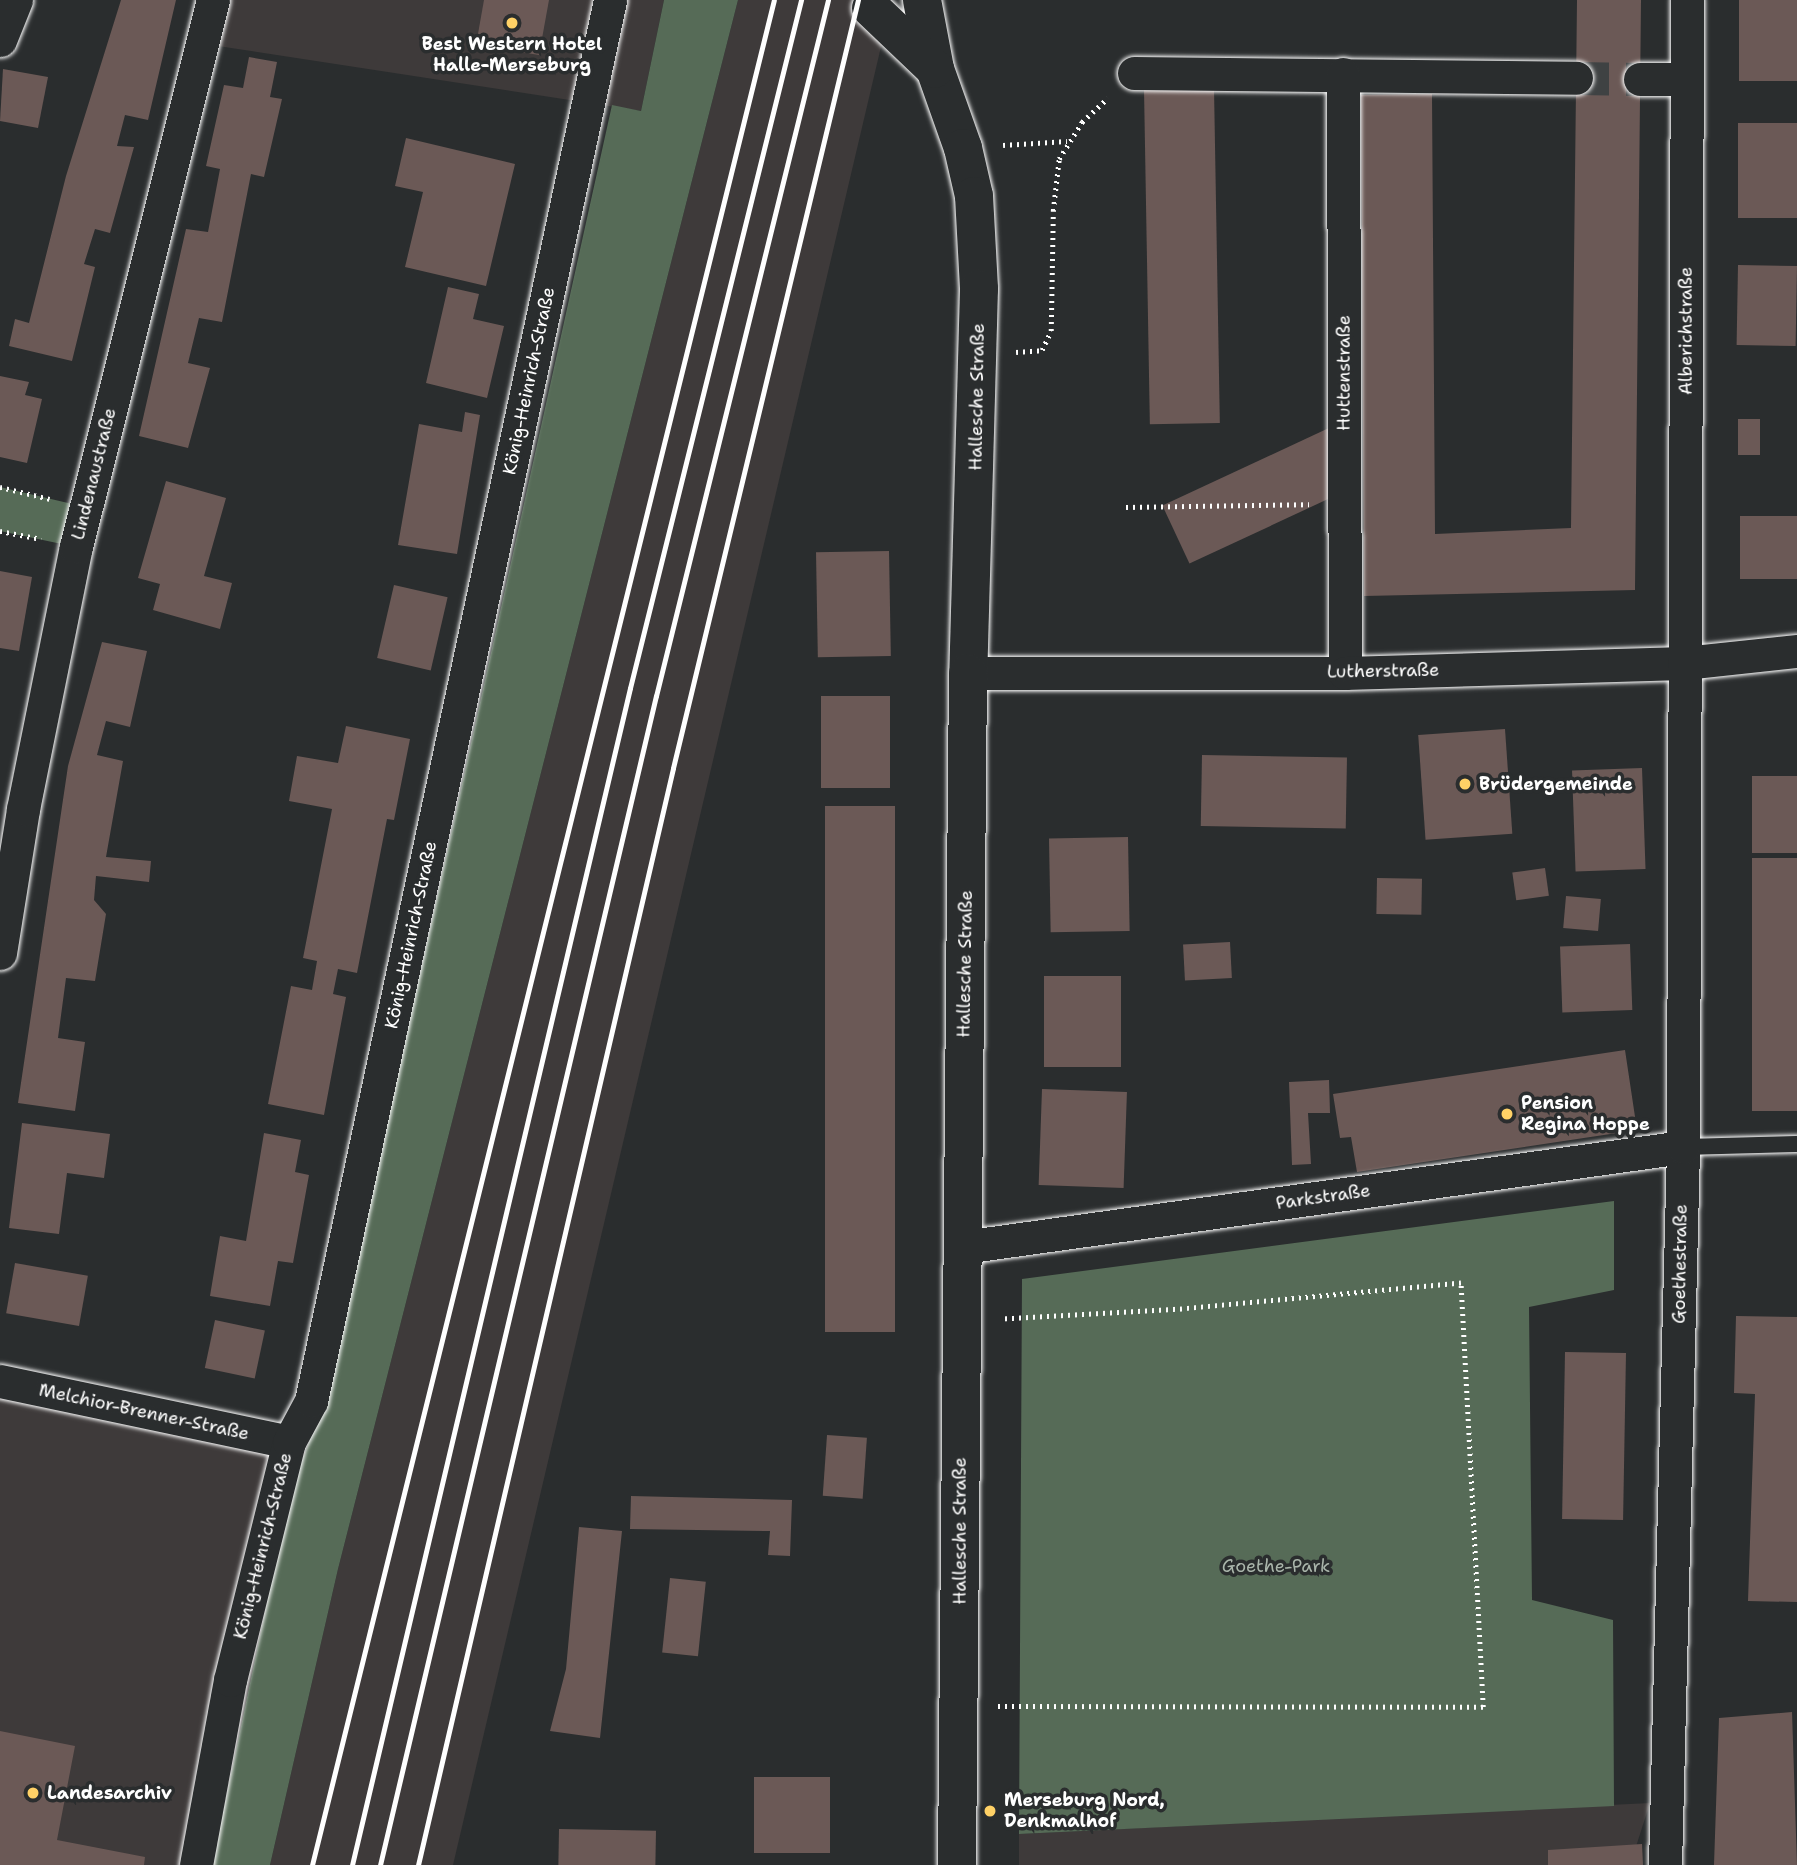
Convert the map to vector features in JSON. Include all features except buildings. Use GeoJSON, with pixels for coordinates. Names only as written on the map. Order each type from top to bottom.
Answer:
{"type":"FeatureCollection","features":[{"type":"Feature","properties":{"kind":"main road","name":"Hallesche Straße"},"geometry":{"type":"LineString","coordinates":[[922,0],[935,69],[963,148],[974,196],[979,352],[968,673],[957,1865]]}},
{"type":"Feature","properties":{"kind":"main road","name":"Hallesche Straße"},"geometry":{"type":"LineString","coordinates":[[871,8],[935,69]]}},
{"type":"Feature","properties":{"kind":"street"},"geometry":{"type":"LineString","coordinates":[[0,40],[16,0]]}},
{"type":"Feature","properties":{"kind":"street","name":"Lindenaustraße"},"geometry":{"type":"LineString","coordinates":[[0,953],[23,809],[85,507],[213,0]]}},
{"type":"Feature","properties":{"kind":"street","name":"König-Heinrich-Straße"},"geometry":{"type":"LineString","coordinates":[[196,1865],[230,1680],[289,1442],[312,1401],[610,0]]}},
{"type":"Feature","properties":{"kind":"street","name":"Alberichstraße"},"geometry":{"type":"LineString","coordinates":[[1684,663],[1686,0]]}},
{"type":"Feature","properties":{"kind":"street"},"geometry":{"type":"LineString","coordinates":[[1134,74],[1576,78]]}},
{"type":"Feature","properties":{"kind":"street","name":"Huttenstraße"},"geometry":{"type":"LineString","coordinates":[[1343,74],[1345,673]]}},
{"type":"Feature","properties":{"kind":"street"},"geometry":{"type":"LineString","coordinates":[[1640,79],[1687,79]]}},
{"type":"Feature","properties":{"kind":"street","name":"Lutherstraße"},"geometry":{"type":"LineString","coordinates":[[968,673],[1345,673],[1684,663],[1797,651]]}},
{"type":"Feature","properties":{"kind":"street","name":"Goethestraße"},"geometry":{"type":"LineString","coordinates":[[1665,1865],[1683,1147],[1684,663]]}},
{"type":"Feature","properties":{"kind":"street","name":"Parkstraße"},"geometry":{"type":"LineString","coordinates":[[963,1247],[1683,1147]]}},
{"type":"Feature","properties":{"kind":"street","name":"Melchior-Brenner-Straße"},"geometry":{"type":"LineString","coordinates":[[0,1381],[289,1442]]}},
{"type":"Feature","properties":{"kind":"lane"},"geometry":{"type":"LineString","coordinates":[[1683,1147],[1797,1144]]}},
{"type":"Feature","properties":{"kind":"path"},"geometry":{"type":"LineString","coordinates":[[979,352],[1036,352],[1047,343],[1055,310],[1055,187],[1059,159],[1068,141],[1134,74]]}},
{"type":"Feature","properties":{"kind":"path"},"geometry":{"type":"LineString","coordinates":[[1012,144],[1068,141]]}},
{"type":"Feature","properties":{"kind":"path"},"geometry":{"type":"LineString","coordinates":[[0,487],[85,507]]}},
{"type":"Feature","properties":{"kind":"path"},"geometry":{"type":"LineString","coordinates":[[1126,507],[1344,504]]}},
{"type":"Feature","properties":{"kind":"path"},"geometry":{"type":"LineString","coordinates":[[959,1706],[1483,1707],[1461,1283],[962,1323]]}},
{"type":"Feature","properties":{"kind":"shaded area"},"geometry":{"type":"Polygon","coordinates":[[[226,0],[664,0],[641,111],[218,46],[226,0]]]}},
{"type":"Feature","properties":{"kind":"shaded area"},"geometry":{"type":"Polygon","coordinates":[[[738,0],[892,0],[453,1865],[270,1865],[338,1569],[738,0]]]}},
{"type":"Feature","properties":{"kind":"shaded area"},"geometry":{"type":"Polygon","coordinates":[[[0,1392],[307,1452],[290,1492],[212,1865],[0,1865],[0,1392]]]}},
{"type":"Feature","properties":{"kind":"shaded area"},"geometry":{"type":"Polygon","coordinates":[[[1650,1803],[1630,1865],[1019,1865],[1019,1834],[1650,1803]]]}},
{"type":"Feature","properties":{"kind":"green space"},"geometry":{"type":"Polygon","coordinates":[[[664,0],[738,0],[338,1569],[270,1865],[212,1865],[290,1492],[327,1395],[612,105],[641,111],[664,0]]]}},
{"type":"Feature","properties":{"kind":"green space"},"geometry":{"type":"Polygon","coordinates":[[[0,487],[85,507],[76,547],[0,531],[0,487]]]}},
{"type":"Feature","properties":{"kind":"green space","name":"Goethe-Park"},"geometry":{"type":"Polygon","coordinates":[[[1614,1201],[1614,1290],[1529,1307],[1532,1600],[1613,1620],[1614,1806],[1019,1834],[1022,1279],[1614,1201]]]}},
{"type":"Feature","properties":{"kind":"tunnel"},"geometry":{"type":"LineString","coordinates":[[1576,78],[1640,79]]}},
{"type":"Feature","properties":{"kind":"railway"},"geometry":{"type":"LineString","coordinates":[[312,1865],[774,0]]}},
{"type":"Feature","properties":{"kind":"railway"},"geometry":{"type":"LineString","coordinates":[[352,1865],[630,688],[801,0]]}},
{"type":"Feature","properties":{"kind":"railway"},"geometry":{"type":"LineString","coordinates":[[380,1865],[656,696],[828,0]]}},
{"type":"Feature","properties":{"kind":"railway"},"geometry":{"type":"LineString","coordinates":[[418,1865],[673,768],[858,0]]}},
{"type":"Feature","properties":{"kind":"place","name":"Best Western Hotel Halle-Merseburg"},"geometry":{"type":"Point","coordinates":[512,23]}},
{"type":"Feature","properties":{"kind":"place","name":"Brüdergemeinde"},"geometry":{"type":"Point","coordinates":[1465,784]}},
{"type":"Feature","properties":{"kind":"place","name":"Pension Regina Hoppe"},"geometry":{"type":"Point","coordinates":[1507,1114]}},
{"type":"Feature","properties":{"kind":"place","name":"Landesarchiv"},"geometry":{"type":"Point","coordinates":[33,1793]}},
{"type":"Feature","properties":{"kind":"place","name":"Merseburg Nord, Denkmalhof"},"geometry":{"type":"Point","coordinates":[990,1811]}}]}
